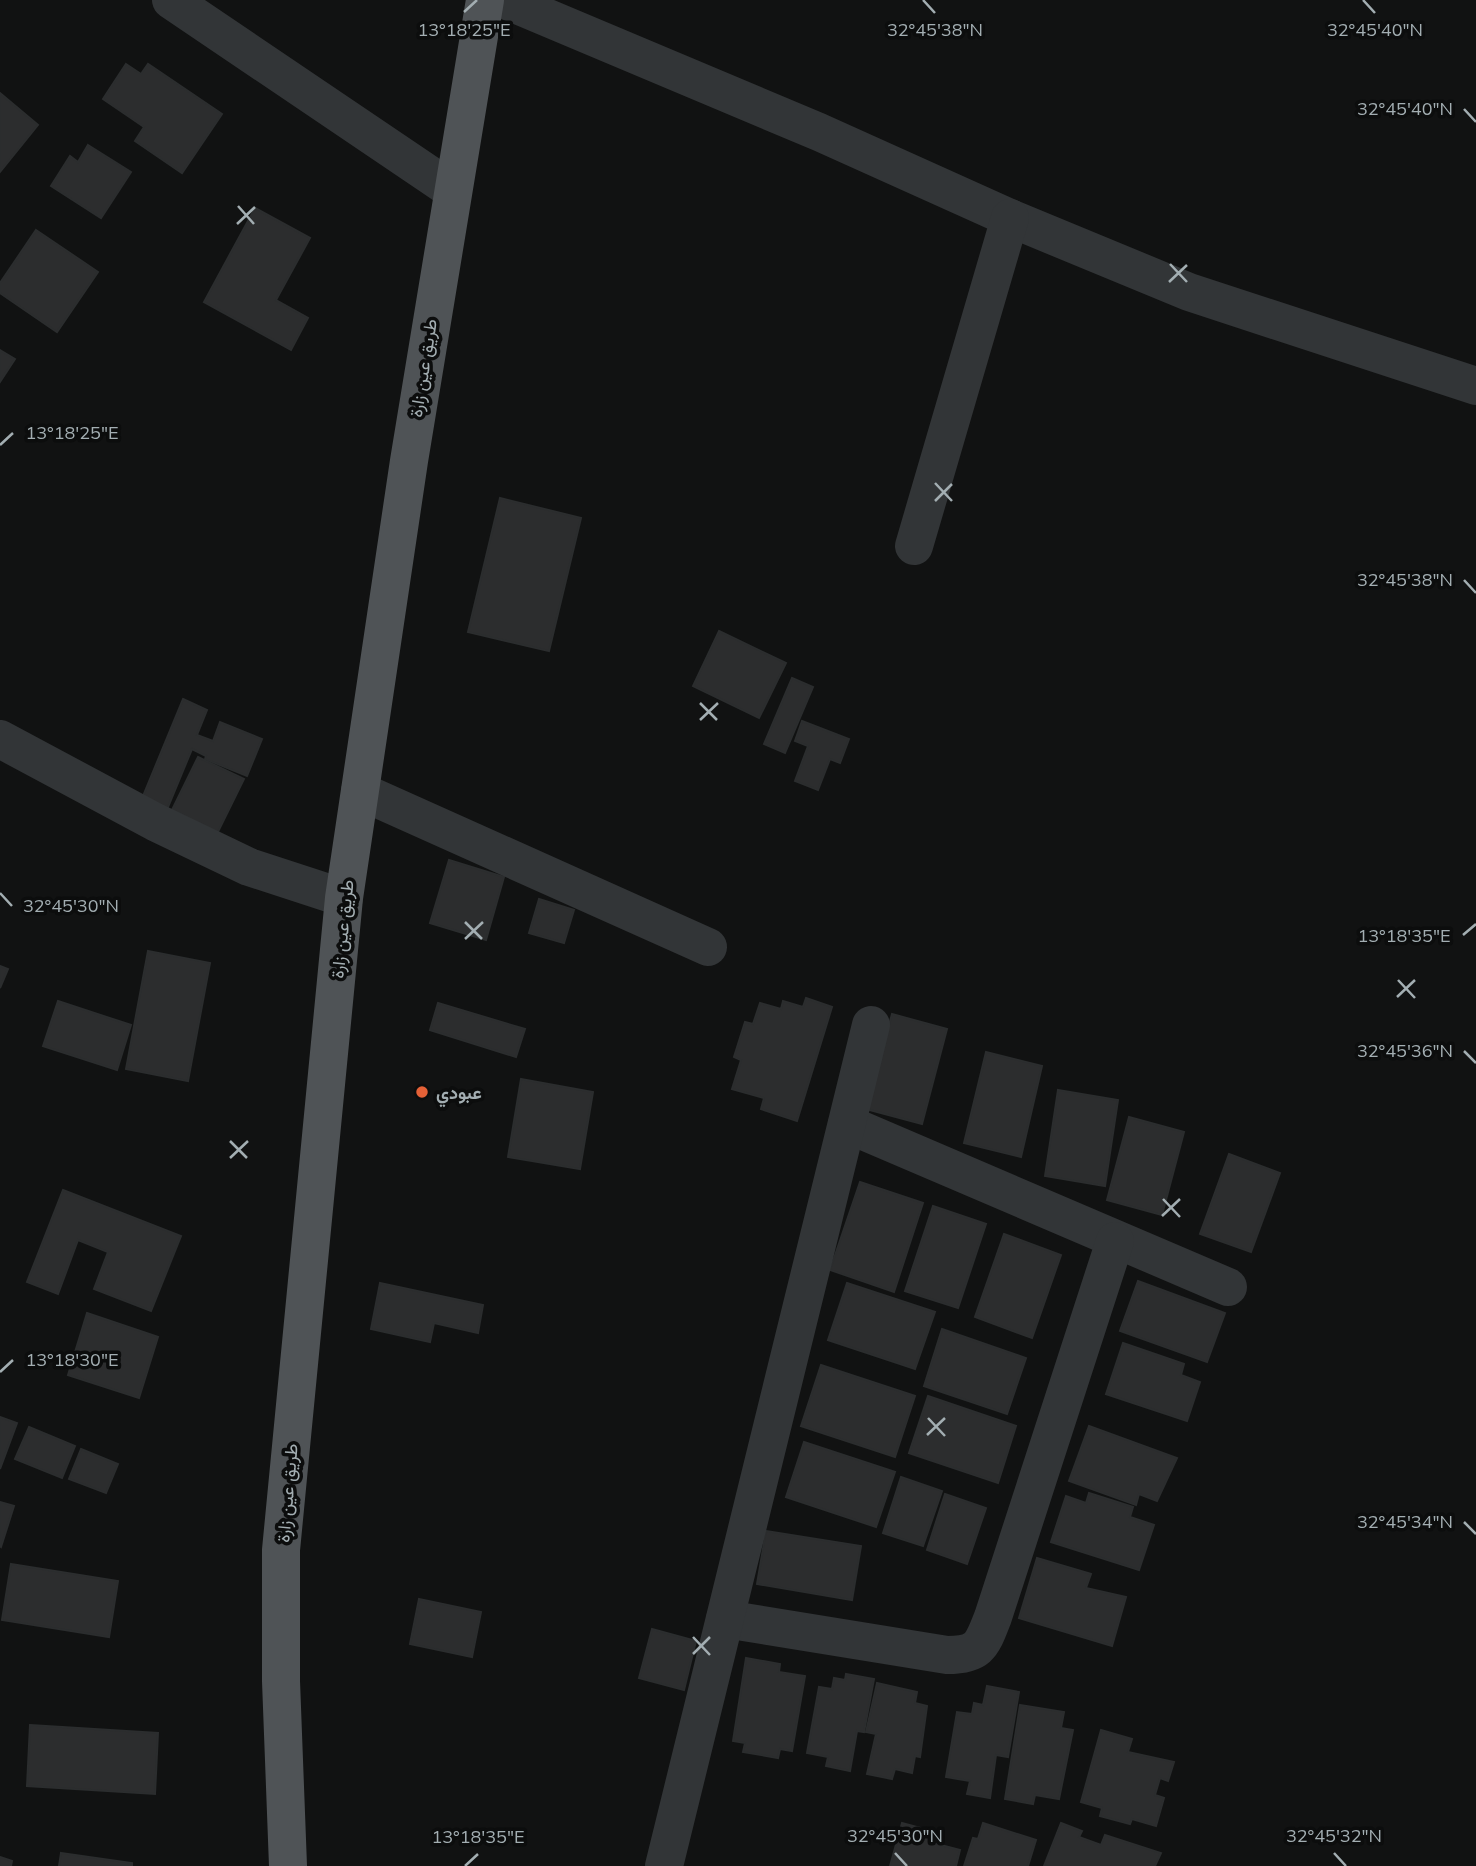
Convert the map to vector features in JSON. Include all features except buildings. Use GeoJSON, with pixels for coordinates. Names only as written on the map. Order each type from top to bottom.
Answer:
{"type":"FeatureCollection","features":[{"type":"Feature","properties":{"kind":"main road","name":"طريق عين زارة"},"geometry":{"type":"LineString","coordinates":[[288,1866],[281,1681],[281,1550],[344,898],[452,190],[485,0]]}},
{"type":"Feature","properties":{"kind":"street"},"geometry":{"type":"LineString","coordinates":[[171,0],[452,190]]}},
{"type":"Feature","properties":{"kind":"street"},"geometry":{"type":"LineString","coordinates":[[505,0],[819,132],[1010,218],[1189,292],[1476,386]]}},
{"type":"Feature","properties":{"kind":"street"},"geometry":{"type":"LineString","coordinates":[[914,546],[1010,218]]}},
{"type":"Feature","properties":{"kind":"street"},"geometry":{"type":"LineString","coordinates":[[0,739],[155,822],[249,867],[344,898]]}},
{"type":"Feature","properties":{"kind":"street"},"geometry":{"type":"LineString","coordinates":[[360,791],[708,947]]}},
{"type":"Feature","properties":{"kind":"street"},"geometry":{"type":"LineString","coordinates":[[664,1866],[871,1025]]}},
{"type":"Feature","properties":{"kind":"street"},"geometry":{"type":"LineString","coordinates":[[847,1124],[1115,1241],[1228,1287]]}},
{"type":"Feature","properties":{"kind":"street"},"geometry":{"type":"LineString","coordinates":[[725,1619],[947,1656],[965,1655],[975,1651],[984,1641],[993,1617],[1115,1241]]}},
{"type":"Feature","properties":{"kind":"place","name":"عبودي"},"geometry":{"type":"Point","coordinates":[422,1092]}}]}
